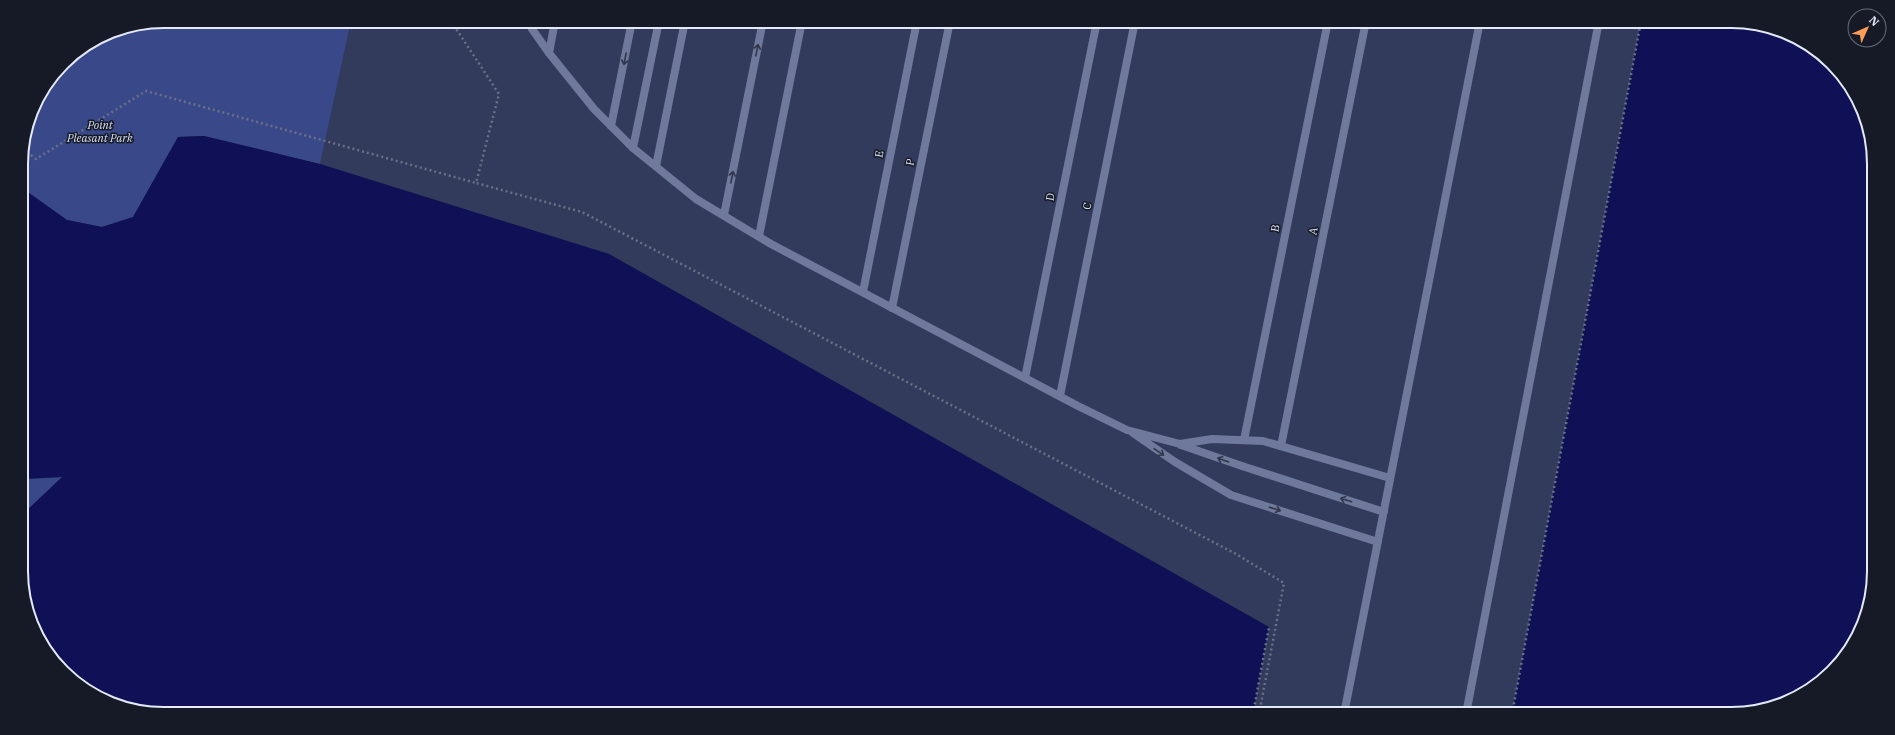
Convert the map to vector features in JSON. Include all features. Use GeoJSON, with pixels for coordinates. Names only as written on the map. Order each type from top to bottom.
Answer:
{"type":"FeatureCollection","features":[{"type":"Feature","properties":{"kind":"lane"},"geometry":{"type":"LineString","coordinates":[[532,28],[549,53],[594,108],[611,126],[633,148],[696,199],[759,236],[892,308],[1127,430],[1175,462],[1231,495],[1378,542]]}},
{"type":"Feature","properties":{"kind":"lane"},"geometry":{"type":"LineString","coordinates":[[549,53],[554,28]]}},
{"type":"Feature","properties":{"kind":"lane"},"geometry":{"type":"LineString","coordinates":[[611,126],[631,28]]}},
{"type":"Feature","properties":{"kind":"lane"},"geometry":{"type":"LineString","coordinates":[[633,148],[658,28]]}},
{"type":"Feature","properties":{"kind":"lane"},"geometry":{"type":"LineString","coordinates":[[656,166],[684,28]]}},
{"type":"Feature","properties":{"kind":"lane"},"geometry":{"type":"LineString","coordinates":[[724,215],[762,28]]}},
{"type":"Feature","properties":{"kind":"lane"},"geometry":{"type":"LineString","coordinates":[[759,236],[801,28]]}},
{"type":"Feature","properties":{"kind":"lane","name":"E"},"geometry":{"type":"LineString","coordinates":[[863,292],[916,28]]}},
{"type":"Feature","properties":{"kind":"lane","name":"P"},"geometry":{"type":"LineString","coordinates":[[892,308],[949,28]]}},
{"type":"Feature","properties":{"kind":"lane","name":"D"},"geometry":{"type":"LineString","coordinates":[[1025,378],[1096,28]]}},
{"type":"Feature","properties":{"kind":"lane","name":"C"},"geometry":{"type":"LineString","coordinates":[[1060,396],[1134,28]]}},
{"type":"Feature","properties":{"kind":"lane","name":"B"},"geometry":{"type":"LineString","coordinates":[[1244,440],[1327,28]]}},
{"type":"Feature","properties":{"kind":"lane","name":"A"},"geometry":{"type":"LineString","coordinates":[[1281,446],[1365,28]]}},
{"type":"Feature","properties":{"kind":"lane"},"geometry":{"type":"LineString","coordinates":[[1345,707],[1479,28]]}},
{"type":"Feature","properties":{"kind":"lane"},"geometry":{"type":"LineString","coordinates":[[1467,707],[1598,28]]}},
{"type":"Feature","properties":{"kind":"lane"},"geometry":{"type":"LineString","coordinates":[[1127,430],[1180,444],[1242,466],[1384,512]]}},
{"type":"Feature","properties":{"kind":"lane"},"geometry":{"type":"LineString","coordinates":[[1180,444],[1212,438],[1263,441],[1390,478]]}},
{"type":"Feature","properties":{"kind":"path"},"geometry":{"type":"LineString","coordinates":[[456,28],[499,94],[476,183]]}},
{"type":"Feature","properties":{"kind":"path"},"geometry":{"type":"LineString","coordinates":[[1513,707],[1639,28]]}},
{"type":"Feature","properties":{"kind":"path"},"geometry":{"type":"LineString","coordinates":[[28,153],[36,158],[146,91],[582,212],[1236,554],[1284,583],[1260,707]]}},
{"type":"Feature","properties":{"kind":"path"},"geometry":{"type":"LineString","coordinates":[[1254,707],[1269,627]]}},
{"type":"Feature","properties":{"kind":"shaded area"},"geometry":{"type":"Polygon","coordinates":[[[349,28],[1640,28],[1513,707],[1254,707],[1269,627],[609,254],[320,164],[349,28]]]}},
{"type":"Feature","properties":{"kind":"shaded area"},"geometry":{"type":"Polygon","coordinates":[[[1640,28],[1740,28],[1783,38],[1814,56],[1839,81],[1857,112],[1866,146],[1867,580],[1860,615],[1844,647],[1827,667],[1814,679],[1799,689],[1783,697],[1766,702],[1740,707],[1513,707],[1640,28]]]}},
{"type":"Feature","properties":{"kind":"shaded area"},"geometry":{"type":"Polygon","coordinates":[[[204,136],[320,164],[609,254],[1269,627],[1254,707],[155,707],[120,700],[104,693],[88,684],[74,673],[51,647],[35,615],[28,580],[28,509],[62,477],[28,479],[28,192],[67,220],[102,227],[133,217],[178,137],[204,136]]]}},
{"type":"Feature","properties":{"kind":"green space","name":"Point Pleasant Park"},"geometry":{"type":"Polygon","coordinates":[[[155,28],[349,28],[320,164],[204,136],[178,137],[133,217],[102,227],[67,220],[28,192],[28,155],[35,120],[46,96],[62,74],[88,51],[112,38],[155,28]]]}},
{"type":"Feature","properties":{"kind":"green space"},"geometry":{"type":"Polygon","coordinates":[[[63,477],[28,509],[28,479],[63,477]]]}}]}
